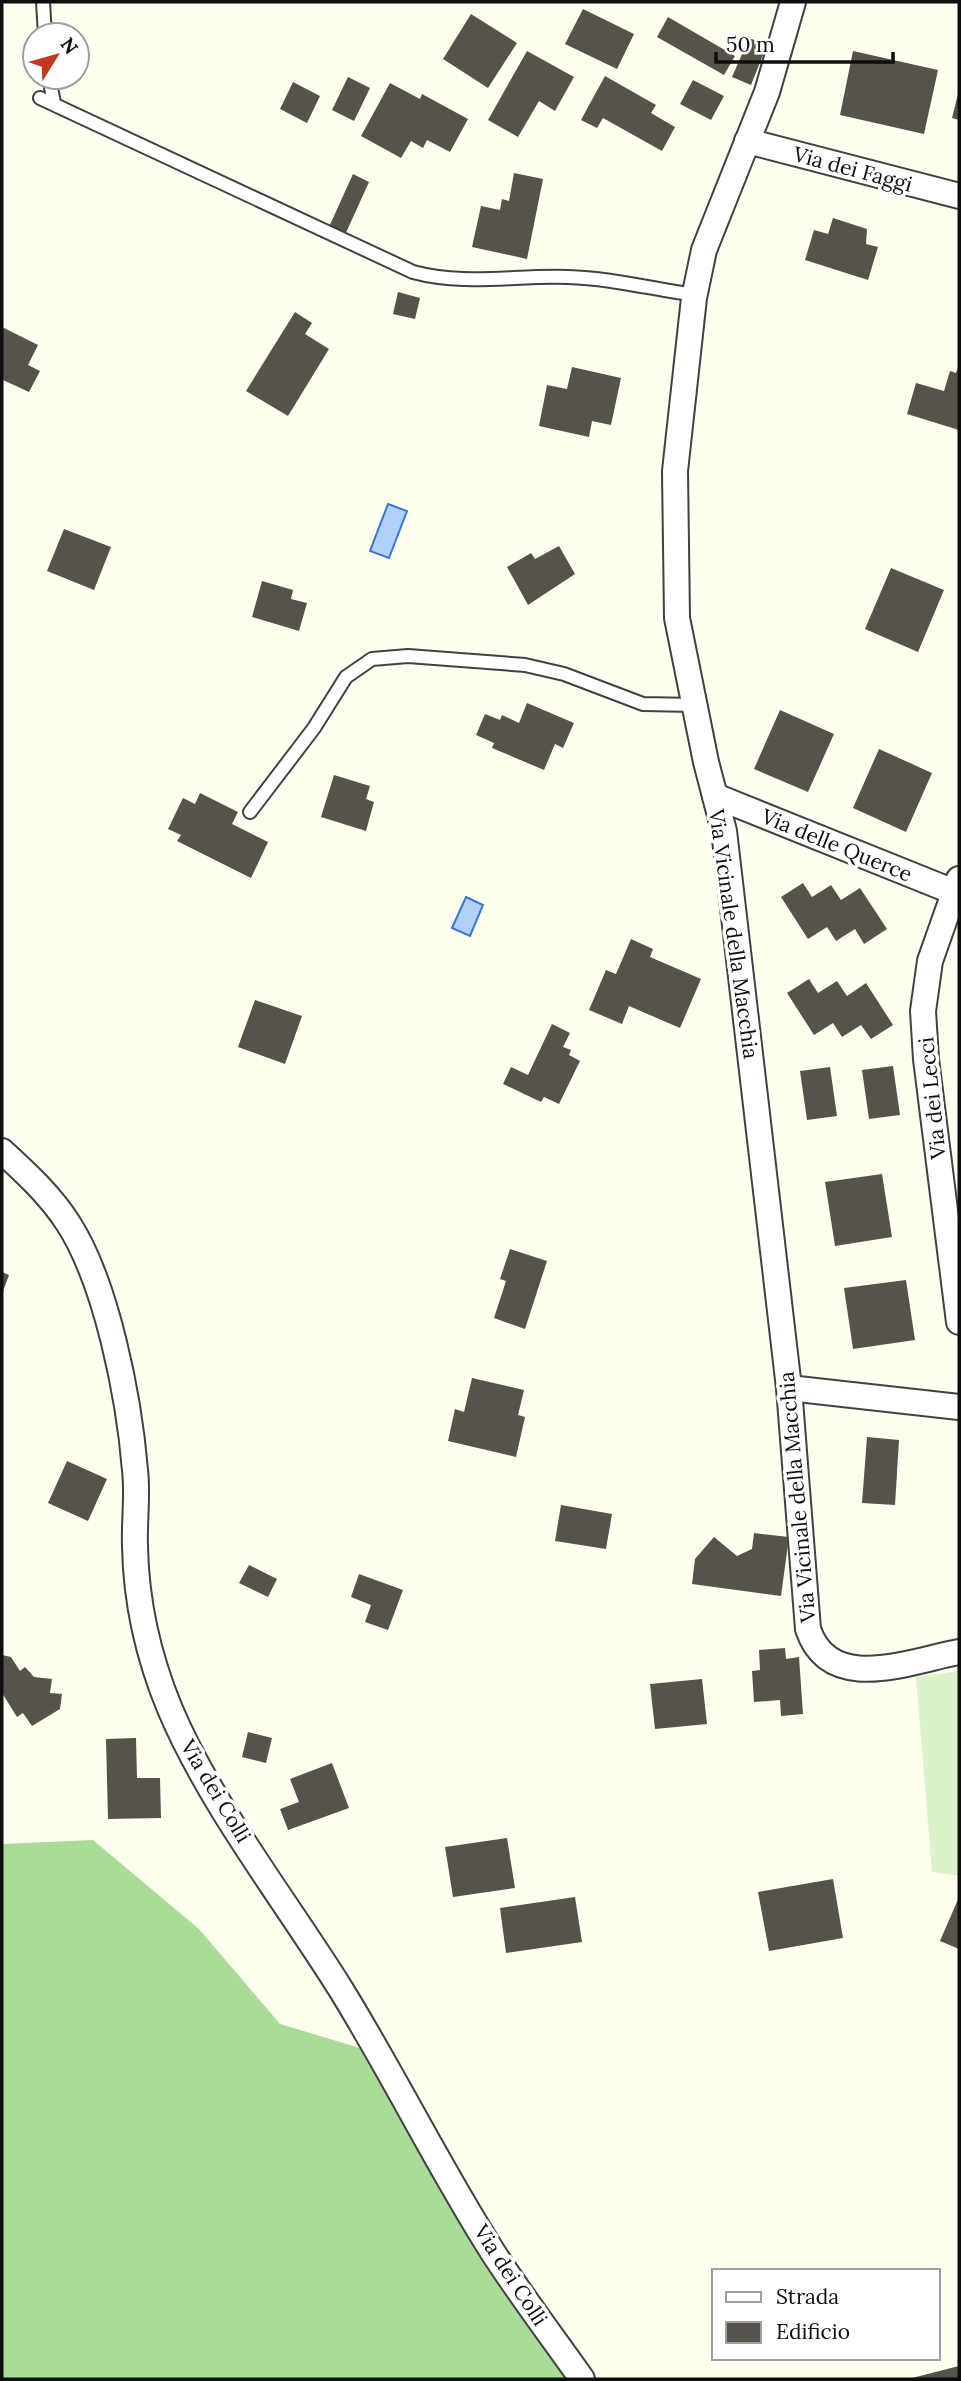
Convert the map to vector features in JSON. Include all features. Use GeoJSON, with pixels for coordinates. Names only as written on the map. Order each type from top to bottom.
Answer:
{"type":"FeatureCollection","features":[{"type":"Feature","properties":{"kind":"street","name":"Via Vicinale della Macchia"},"geometry":{"type":"LineString","coordinates":[[793,2],[767,92],[709,234],[695,295],[675,471],[677,618],[724,831],[789,1388],[806,1621],[810,1638],[819,1652],[841,1666],[865,1670],[959,1652]]}},
{"type":"Feature","properties":{"kind":"street","name":"Via dei Faggi"},"geometry":{"type":"LineString","coordinates":[[747,141],[959,196]]}},
{"type":"Feature","properties":{"kind":"street","name":"Via delle Querce"},"geometry":{"type":"LineString","coordinates":[[715,796],[958,888]]}},
{"type":"Feature","properties":{"kind":"street","name":"Via dei Lecci"},"geometry":{"type":"LineString","coordinates":[[958,888],[930,961],[924,995],[923,1024],[959,1322]]}},
{"type":"Feature","properties":{"kind":"street","name":"Via dei Colli"},"geometry":{"type":"LineString","coordinates":[[2,1151],[38,1185],[62,1214],[83,1248],[98,1288],[115,1351],[133,1455],[140,1611],[156,1671],[178,1728],[391,2072],[489,2246],[582,2379]]}},
{"type":"Feature","properties":{"kind":"street"},"geometry":{"type":"LineString","coordinates":[[789,1388],[959,1407]]}},
{"type":"Feature","properties":{"kind":"lane"},"geometry":{"type":"LineString","coordinates":[[43,2],[44,21]]}},
{"type":"Feature","properties":{"kind":"lane"},"geometry":{"type":"LineString","coordinates":[[52,91],[54,103]]}},
{"type":"Feature","properties":{"kind":"lane"},"geometry":{"type":"LineString","coordinates":[[40,97],[413,272],[454,280],[546,276],[592,278],[695,295]]}},
{"type":"Feature","properties":{"kind":"lane"},"geometry":{"type":"LineString","coordinates":[[250,812],[313,728],[346,677],[372,659],[408,656],[525,664],[564,674],[643,704],[695,705]]}},
{"type":"Feature","properties":{"kind":"green space"},"geometry":{"type":"Polygon","coordinates":[[[959,1671],[959,1876],[932,1872],[916,1677],[959,1671]]]}},
{"type":"Feature","properties":{"kind":"green space"},"geometry":{"type":"Polygon","coordinates":[[[93,1840],[199,1929],[280,2024],[360,2048],[504,2289],[565,2379],[2,2379],[2,1844],[93,1840]]]}},
{"type":"Feature","properties":{"kind":"water"},"geometry":{"type":"Polygon","coordinates":[[[388,504],[407,511],[389,558],[370,551],[388,504]]]}},
{"type":"Feature","properties":{"kind":"water"},"geometry":{"type":"Polygon","coordinates":[[[466,897],[483,905],[470,936],[452,928],[466,897]]]}},
{"type":"Feature","properties":{"kind":"building"},"geometry":{"type":"Polygon","coordinates":[[[583,9],[634,34],[617,69],[565,44],[583,9]]]}},
{"type":"Feature","properties":{"kind":"building"},"geometry":{"type":"Polygon","coordinates":[[[471,14],[517,43],[488,88],[443,59],[471,14]]]}},
{"type":"Feature","properties":{"kind":"building"},"geometry":{"type":"Polygon","coordinates":[[[668,17],[735,56],[724,75],[657,37],[668,17]]]}},
{"type":"Feature","properties":{"kind":"building"},"geometry":{"type":"Polygon","coordinates":[[[749,38],[767,45],[751,85],[732,77],[749,38]]]}},
{"type":"Feature","properties":{"kind":"building"},"geometry":{"type":"Polygon","coordinates":[[[527,51],[574,77],[555,111],[539,101],[518,137],[488,120],[527,51]]]}},
{"type":"Feature","properties":{"kind":"building"},"geometry":{"type":"Polygon","coordinates":[[[853,51],[938,70],[924,134],[840,115],[853,51]]]}},
{"type":"Feature","properties":{"kind":"building"},"geometry":{"type":"Polygon","coordinates":[[[605,76],[656,105],[651,113],[675,127],[662,151],[603,118],[597,128],[581,120],[605,76]]]}},
{"type":"Feature","properties":{"kind":"building"},"geometry":{"type":"Polygon","coordinates":[[[348,77],[370,88],[354,121],[332,110],[348,77]]]}},
{"type":"Feature","properties":{"kind":"building"},"geometry":{"type":"Polygon","coordinates":[[[693,80],[724,96],[711,120],[680,104],[693,80]]]}},
{"type":"Feature","properties":{"kind":"building"},"geometry":{"type":"Polygon","coordinates":[[[293,82],[320,96],[307,123],[280,109],[293,82]]]}},
{"type":"Feature","properties":{"kind":"building"},"geometry":{"type":"Polygon","coordinates":[[[390,83],[420,99],[422,94],[468,119],[450,152],[427,140],[423,148],[411,141],[401,158],[361,136],[390,83]]]}},
{"type":"Feature","properties":{"kind":"building"},"geometry":{"type":"Polygon","coordinates":[[[959,94],[959,120],[952,118],[959,94]]]}},
{"type":"Feature","properties":{"kind":"building"},"geometry":{"type":"Polygon","coordinates":[[[514,173],[543,179],[527,259],[472,247],[481,206],[500,210],[502,199],[509,201],[514,173]]]}},
{"type":"Feature","properties":{"kind":"building"},"geometry":{"type":"Polygon","coordinates":[[[353,174],[369,182],[345,235],[329,227],[353,174]]]}},
{"type":"Feature","properties":{"kind":"building"},"geometry":{"type":"Polygon","coordinates":[[[833,218],[867,229],[866,244],[878,247],[868,280],[805,260],[814,230],[828,234],[833,218]]]}},
{"type":"Feature","properties":{"kind":"building"},"geometry":{"type":"Polygon","coordinates":[[[398,292],[420,298],[415,319],[393,314],[398,292]]]}},
{"type":"Feature","properties":{"kind":"building"},"geometry":{"type":"Polygon","coordinates":[[[295,312],[312,323],[305,334],[329,349],[288,416],[246,391],[295,312]]]}},
{"type":"Feature","properties":{"kind":"building"},"geometry":{"type":"Polygon","coordinates":[[[2,327],[38,345],[28,365],[40,371],[29,392],[3,380],[2,327]]]}},
{"type":"Feature","properties":{"kind":"building"},"geometry":{"type":"Polygon","coordinates":[[[959,365],[959,430],[907,414],[916,383],[944,391],[950,371],[956,373],[959,365]]]}},
{"type":"Feature","properties":{"kind":"building"},"geometry":{"type":"Polygon","coordinates":[[[572,367],[621,378],[611,425],[592,421],[589,437],[539,426],[547,385],[567,389],[572,367]]]}},
{"type":"Feature","properties":{"kind":"building"},"geometry":{"type":"Polygon","coordinates":[[[64,529],[111,547],[94,590],[47,571],[64,529]]]}},
{"type":"Feature","properties":{"kind":"building"},"geometry":{"type":"Polygon","coordinates":[[[559,546],[575,574],[528,605],[507,567],[531,553],[535,559],[559,546]]]}},
{"type":"Feature","properties":{"kind":"building"},"geometry":{"type":"Polygon","coordinates":[[[891,568],[944,590],[918,652],[865,629],[891,568]]]}},
{"type":"Feature","properties":{"kind":"building"},"geometry":{"type":"Polygon","coordinates":[[[262,581],[293,590],[291,599],[307,603],[299,631],[252,617],[262,581]]]}},
{"type":"Feature","properties":{"kind":"building"},"geometry":{"type":"Polygon","coordinates":[[[527,703],[574,723],[563,748],[555,744],[544,770],[492,748],[494,743],[476,735],[485,714],[500,720],[502,715],[519,723],[527,703]]]}},
{"type":"Feature","properties":{"kind":"building"},"geometry":{"type":"Polygon","coordinates":[[[780,710],[834,734],[808,792],[754,769],[780,710]]]}},
{"type":"Feature","properties":{"kind":"building"},"geometry":{"type":"Polygon","coordinates":[[[879,749],[932,773],[906,832],[853,808],[879,749]]]}},
{"type":"Feature","properties":{"kind":"building"},"geometry":{"type":"Polygon","coordinates":[[[334,775],[370,786],[366,799],[374,802],[366,831],[321,817],[334,775]]]}},
{"type":"Feature","properties":{"kind":"building"},"geometry":{"type":"Polygon","coordinates":[[[200,793],[238,812],[232,824],[268,842],[251,878],[177,841],[181,835],[168,829],[183,798],[195,804],[200,793]]]}},
{"type":"Feature","properties":{"kind":"building"},"geometry":{"type":"Polygon","coordinates":[[[803,883],[812,897],[831,885],[841,900],[860,888],[887,929],[864,944],[855,929],[836,941],[827,927],[808,939],[781,897],[803,883]]]}},
{"type":"Feature","properties":{"kind":"building"},"geometry":{"type":"Polygon","coordinates":[[[631,939],[653,949],[650,957],[701,979],[680,1028],[629,1006],[622,1024],[589,1010],[606,970],[616,974],[631,939]]]}},
{"type":"Feature","properties":{"kind":"building"},"geometry":{"type":"Polygon","coordinates":[[[809,979],[818,993],[837,981],[847,996],[866,983],[893,1025],[871,1039],[861,1025],[842,1037],[833,1023],[814,1035],[787,993],[809,979]]]}},
{"type":"Feature","properties":{"kind":"building"},"geometry":{"type":"Polygon","coordinates":[[[255,1000],[302,1016],[285,1064],[238,1047],[255,1000]]]}},
{"type":"Feature","properties":{"kind":"building"},"geometry":{"type":"Polygon","coordinates":[[[552,1024],[570,1033],[563,1047],[571,1050],[569,1055],[580,1061],[559,1104],[544,1097],[541,1102],[503,1084],[511,1067],[528,1075],[552,1024]]]}},
{"type":"Feature","properties":{"kind":"building"},"geometry":{"type":"Polygon","coordinates":[[[893,1066],[900,1115],[869,1119],[862,1070],[893,1066]]]}},
{"type":"Feature","properties":{"kind":"building"},"geometry":{"type":"Polygon","coordinates":[[[830,1067],[837,1116],[807,1120],[800,1071],[830,1067]]]}},
{"type":"Feature","properties":{"kind":"building"},"geometry":{"type":"Polygon","coordinates":[[[882,1174],[892,1237],[835,1246],[825,1182],[882,1174]]]}},
{"type":"Feature","properties":{"kind":"building"},"geometry":{"type":"Polygon","coordinates":[[[510,1249],[547,1261],[525,1329],[494,1318],[506,1281],[500,1279],[510,1249]]]}},
{"type":"Feature","properties":{"kind":"building"},"geometry":{"type":"Polygon","coordinates":[[[2,1272],[9,1275],[2,1294],[2,1272]]]}},
{"type":"Feature","properties":{"kind":"building"},"geometry":{"type":"Polygon","coordinates":[[[906,1280],[915,1340],[853,1349],[844,1288],[906,1280]]]}},
{"type":"Feature","properties":{"kind":"building"},"geometry":{"type":"Polygon","coordinates":[[[472,1378],[524,1390],[518,1415],[525,1417],[516,1457],[448,1441],[455,1409],[464,1412],[472,1378]]]}},
{"type":"Feature","properties":{"kind":"building"},"geometry":{"type":"Polygon","coordinates":[[[867,1437],[899,1440],[895,1505],[862,1503],[867,1437]]]}},
{"type":"Feature","properties":{"kind":"building"},"geometry":{"type":"Polygon","coordinates":[[[67,1461],[107,1479],[88,1521],[48,1503],[67,1461]]]}},
{"type":"Feature","properties":{"kind":"building"},"geometry":{"type":"Polygon","coordinates":[[[561,1505],[612,1514],[606,1549],[555,1541],[561,1505]]]}},
{"type":"Feature","properties":{"kind":"building"},"geometry":{"type":"Polygon","coordinates":[[[754,1533],[789,1537],[781,1596],[692,1584],[695,1559],[714,1537],[737,1556],[752,1549],[754,1533]]]}},
{"type":"Feature","properties":{"kind":"building"},"geometry":{"type":"Polygon","coordinates":[[[249,1565],[277,1579],[268,1597],[239,1583],[249,1565]]]}},
{"type":"Feature","properties":{"kind":"building"},"geometry":{"type":"Polygon","coordinates":[[[359,1574],[403,1590],[388,1630],[365,1622],[371,1605],[351,1597],[359,1574]]]}},
{"type":"Feature","properties":{"kind":"building"},"geometry":{"type":"Polygon","coordinates":[[[785,1648],[786,1659],[799,1657],[803,1714],[781,1716],[780,1700],[754,1702],[752,1671],[760,1670],[759,1650],[785,1648]]]}},
{"type":"Feature","properties":{"kind":"building"},"geometry":{"type":"Polygon","coordinates":[[[2,1655],[11,1657],[20,1671],[25,1667],[34,1677],[52,1679],[50,1693],[62,1694],[60,1709],[32,1726],[23,1713],[17,1717],[2,1693],[2,1655]]]}},
{"type":"Feature","properties":{"kind":"building"},"geometry":{"type":"Polygon","coordinates":[[[702,1679],[707,1724],[655,1729],[650,1684],[702,1679]]]}},
{"type":"Feature","properties":{"kind":"building"},"geometry":{"type":"Polygon","coordinates":[[[248,1732],[272,1738],[266,1763],[242,1757],[248,1732]]]}},
{"type":"Feature","properties":{"kind":"building"},"geometry":{"type":"Polygon","coordinates":[[[136,1738],[137,1778],[160,1778],[161,1818],[108,1819],[106,1739],[136,1738]]]}},
{"type":"Feature","properties":{"kind":"building"},"geometry":{"type":"Polygon","coordinates":[[[332,1763],[349,1808],[288,1830],[280,1809],[299,1802],[290,1779],[332,1763]]]}},
{"type":"Feature","properties":{"kind":"building"},"geometry":{"type":"Polygon","coordinates":[[[507,1838],[515,1888],[453,1897],[445,1847],[507,1838]]]}},
{"type":"Feature","properties":{"kind":"building"},"geometry":{"type":"Polygon","coordinates":[[[833,1879],[843,1938],[769,1951],[758,1892],[833,1879]]]}},
{"type":"Feature","properties":{"kind":"building"},"geometry":{"type":"Polygon","coordinates":[[[575,1897],[582,1942],[506,1953],[500,1908],[575,1897]]]}},
{"type":"Feature","properties":{"kind":"building"},"geometry":{"type":"Polygon","coordinates":[[[959,1897],[959,1949],[940,1941],[959,1897]]]}},
{"type":"Feature","properties":{"kind":"building"},"geometry":{"type":"Polygon","coordinates":[[[959,2366],[959,2379],[912,2379],[912,2378],[959,2366]]]}}]}
